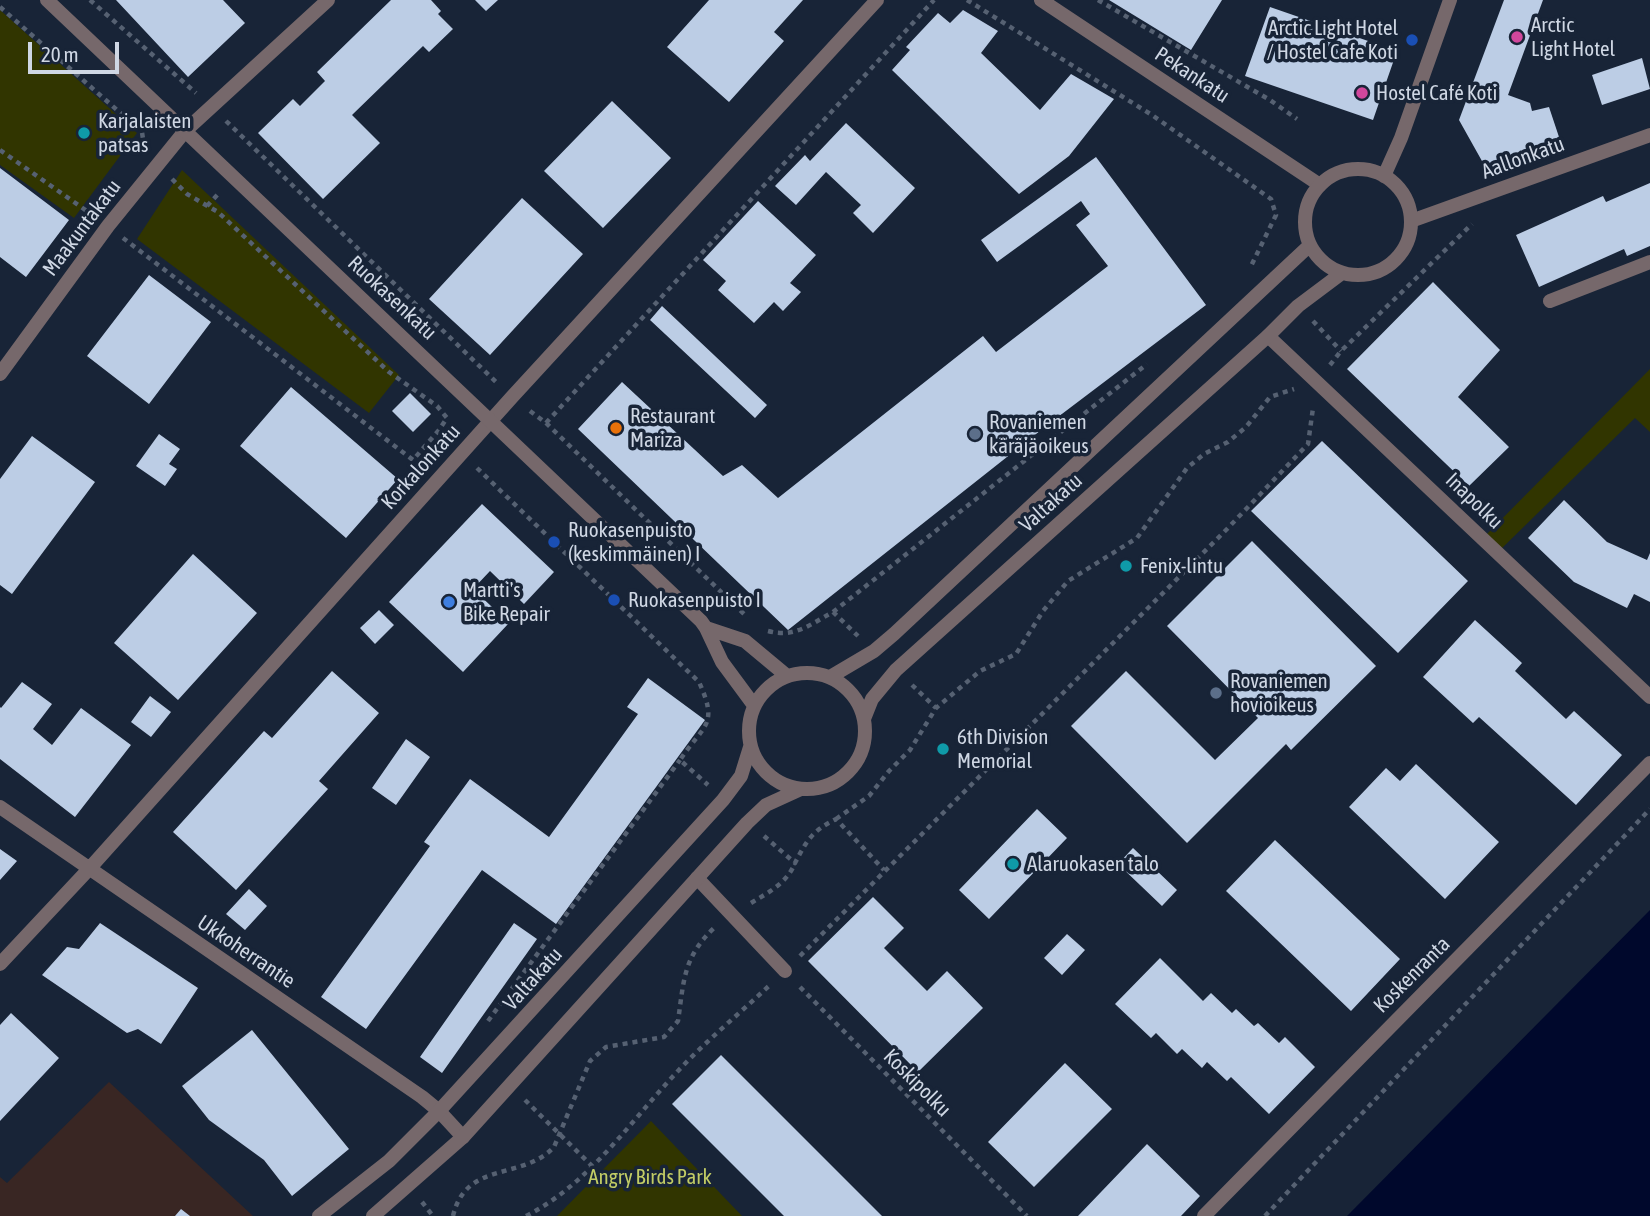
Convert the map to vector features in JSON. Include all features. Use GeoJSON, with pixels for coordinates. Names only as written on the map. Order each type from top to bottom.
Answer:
{"type":"FeatureCollection","features":[{"type":"Feature","properties":{"kind":"street","name":"Ruokasenkatu"},"geometry":{"type":"LineString","coordinates":[[47,0],[706,628],[722,662],[753,704]]}},
{"type":"Feature","properties":{"kind":"street","name":"Maakuntakatu"},"geometry":{"type":"LineString","coordinates":[[0,374],[108,226],[186,131],[328,0]]}},
{"type":"Feature","properties":{"kind":"street","name":"Korkalonkatu"},"geometry":{"type":"LineString","coordinates":[[0,964],[89,869],[512,397],[877,0]]}},
{"type":"Feature","properties":{"kind":"street","name":"Pekankatu"},"geometry":{"type":"LineString","coordinates":[[1041,0],[1320,185]]}},
{"type":"Feature","properties":{"kind":"street"},"geometry":{"type":"LineString","coordinates":[[1384,176],[1401,138],[1450,0]]}},
{"type":"Feature","properties":{"kind":"street","name":"Aallonkatu"},"geometry":{"type":"LineString","coordinates":[[1411,221],[1650,135]]}},
{"type":"Feature","properties":{"kind":"street"},"geometry":{"type":"LineString","coordinates":[[1350,170],[1367,170],[1384,176],[1395,184],[1409,208],[1409,238],[1401,253],[1390,264],[1375,272],[1359,275],[1342,273],[1324,262],[1310,245],[1306,214],[1310,199],[1320,185],[1334,175],[1350,170]]}},
{"type":"Feature","properties":{"kind":"street","name":"Valtakatu"},"geometry":{"type":"LineString","coordinates":[[830,677],[874,651],[894,634],[1310,245]]}},
{"type":"Feature","properties":{"kind":"street"},"geometry":{"type":"LineString","coordinates":[[1550,301],[1650,262]]}},
{"type":"Feature","properties":{"kind":"street","name":"Valtakatu"},"geometry":{"type":"LineString","coordinates":[[864,719],[872,699],[896,670],[1268,336],[1298,306],[1342,273]]}},
{"type":"Feature","properties":{"kind":"street","name":"Inapolku"},"geometry":{"type":"LineString","coordinates":[[1268,336],[1650,697]]}},
{"type":"Feature","properties":{"kind":"street","name":"Ruokasenkatu"},"geometry":{"type":"LineString","coordinates":[[706,628],[745,641],[787,677]]}},
{"type":"Feature","properties":{"kind":"street"},"geometry":{"type":"LineString","coordinates":[[373,1216],[463,1137],[766,805],[801,789],[825,786],[845,777],[862,754],[865,739],[864,719],[852,695],[830,677],[811,674],[787,677],[768,686],[753,704],[749,715],[750,747],[759,764],[775,777],[801,789]]}},
{"type":"Feature","properties":{"kind":"street","name":"Valtakatu"},"geometry":{"type":"LineString","coordinates":[[319,1216],[389,1161],[439,1111],[723,800],[741,776],[750,747]]}},
{"type":"Feature","properties":{"kind":"street","name":"Koskenranta"},"geometry":{"type":"LineString","coordinates":[[1204,1216],[1650,763]]}},
{"type":"Feature","properties":{"kind":"street","name":"Ukkoherrantie"},"geometry":{"type":"LineString","coordinates":[[0,807],[439,1111],[463,1137]]}},
{"type":"Feature","properties":{"kind":"street"},"geometry":{"type":"LineString","coordinates":[[698,878],[785,971]]}},
{"type":"Feature","properties":{"kind":"path"},"geometry":{"type":"LineString","coordinates":[[90,0],[212,108],[512,397],[546,423],[749,619]]}},
{"type":"Feature","properties":{"kind":"path"},"geometry":{"type":"LineString","coordinates":[[546,423],[934,0]]}},
{"type":"Feature","properties":{"kind":"path"},"geometry":{"type":"LineString","coordinates":[[967,0],[1152,115],[1271,199],[1276,215],[1247,271]]}},
{"type":"Feature","properties":{"kind":"path"},"geometry":{"type":"LineString","coordinates":[[1098,0],[1270,100],[1297,119]]}},
{"type":"Feature","properties":{"kind":"path"},"geometry":{"type":"LineString","coordinates":[[0,7],[142,132],[145,152],[187,194],[218,212],[389,372],[437,406],[447,418],[413,460],[108,226],[0,150]]}},
{"type":"Feature","properties":{"kind":"path"},"geometry":{"type":"LineString","coordinates":[[1341,351],[1474,222]]}},
{"type":"Feature","properties":{"kind":"path"},"geometry":{"type":"LineString","coordinates":[[759,628],[784,635],[802,629],[833,612],[1154,358]]}},
{"type":"Feature","properties":{"kind":"path"},"geometry":{"type":"LineString","coordinates":[[453,1216],[461,1194],[483,1177],[545,1157],[561,1135],[590,1060],[606,1047],[664,1037],[674,1027],[678,1021],[687,967],[701,940],[784,881],[808,837],[869,796],[910,750],[936,708],[980,671],[1016,654],[1054,595],[1068,581],[1137,538],[1187,468],[1237,435],[1270,397],[1318,381],[1308,443],[1227,529],[785,971],[678,1071],[593,1167],[545,1206],[526,1216]]}},
{"type":"Feature","properties":{"kind":"path"},"geometry":{"type":"LineString","coordinates":[[484,1027],[710,718],[709,705],[699,682],[494,483]]}},
{"type":"Feature","properties":{"kind":"path"},"geometry":{"type":"LineString","coordinates":[[912,685],[936,708]]}},
{"type":"Feature","properties":{"kind":"path"},"geometry":{"type":"LineString","coordinates":[[680,760],[712,789]]}},
{"type":"Feature","properties":{"kind":"path"},"geometry":{"type":"LineString","coordinates":[[1265,1216],[1650,809]]}},
{"type":"Feature","properties":{"kind":"path"},"geometry":{"type":"LineString","coordinates":[[836,819],[884,870]]}},
{"type":"Feature","properties":{"kind":"path"},"geometry":{"type":"LineString","coordinates":[[763,835],[795,863]]}},
{"type":"Feature","properties":{"kind":"path","name":"Koskipolku"},"geometry":{"type":"LineString","coordinates":[[785,971],[1027,1216]]}},
{"type":"Feature","properties":{"kind":"path"},"geometry":{"type":"LineString","coordinates":[[524,1100],[593,1167]]}},
{"type":"Feature","properties":{"kind":"path"},"geometry":{"type":"LineString","coordinates":[[419,1199],[433,1216]]}},
{"type":"Feature","properties":{"kind":"shaded area"},"geometry":{"type":"Polygon","coordinates":[[[109,1082],[253,1216],[0,1216],[0,1177],[7,1183],[109,1082]]]}},
{"type":"Feature","properties":{"kind":"green space"},"geometry":{"type":"Polygon","coordinates":[[[0,10],[137,133],[74,218],[0,165],[0,10]]]}},
{"type":"Feature","properties":{"kind":"green space"},"geometry":{"type":"Polygon","coordinates":[[[182,170],[399,375],[369,413],[137,239],[182,170]]]}},
{"type":"Feature","properties":{"kind":"green space"},"geometry":{"type":"Polygon","coordinates":[[[1650,369],[1650,432],[1635,418],[1497,553],[1482,539],[1650,369]]]}},
{"type":"Feature","properties":{"kind":"green space","name":"Angry Birds Park"},"geometry":{"type":"Polygon","coordinates":[[[651,1121],[742,1216],[557,1216],[651,1121]]]}},
{"type":"Feature","properties":{"kind":"water"},"geometry":{"type":"Polygon","coordinates":[[[1650,910],[1650,1216],[1347,1216],[1650,910]]]}},
{"type":"Feature","properties":{"kind":"building"},"geometry":{"type":"Polygon","coordinates":[[[116,0],[223,0],[245,23],[188,77],[116,0]]]}},
{"type":"Feature","properties":{"kind":"building"},"geometry":{"type":"Polygon","coordinates":[[[391,0],[431,0],[441,11],[438,14],[453,29],[429,52],[423,46],[352,115],[380,143],[323,199],[258,133],[293,99],[300,106],[325,81],[317,72],[391,0]]]}},
{"type":"Feature","properties":{"kind":"building"},"geometry":{"type":"Polygon","coordinates":[[[475,0],[498,0],[486,11],[475,0]]]}},
{"type":"Feature","properties":{"kind":"building"},"geometry":{"type":"Polygon","coordinates":[[[709,0],[803,0],[774,32],[784,41],[729,102],[667,47],[709,0]]]}},
{"type":"Feature","properties":{"kind":"building"},"geometry":{"type":"Polygon","coordinates":[[[1109,0],[1222,0],[1191,50],[1109,0]]]}},
{"type":"Feature","properties":{"kind":"building"},"geometry":{"type":"Polygon","coordinates":[[[1504,0],[1543,0],[1508,95],[1530,103],[1532,111],[1549,107],[1560,140],[1487,170],[1459,120],[1504,0]]]}},
{"type":"Feature","properties":{"kind":"building"},"geometry":{"type":"Polygon","coordinates":[[[1270,7],[1397,51],[1373,120],[1245,76],[1270,7]]]}},
{"type":"Feature","properties":{"kind":"building"},"geometry":{"type":"Polygon","coordinates":[[[963,10],[998,31],[981,53],[1040,110],[1071,74],[1114,99],[1069,156],[1019,194],[892,70],[910,50],[906,47],[938,13],[950,23],[963,10]]]}},
{"type":"Feature","properties":{"kind":"building"},"geometry":{"type":"Polygon","coordinates":[[[1642,58],[1650,89],[1602,105],[1592,75],[1642,58]]]}},
{"type":"Feature","properties":{"kind":"building"},"geometry":{"type":"Polygon","coordinates":[[[612,101],[671,158],[603,228],[544,171],[612,101]]]}},
{"type":"Feature","properties":{"kind":"building"},"geometry":{"type":"Polygon","coordinates":[[[846,123],[915,188],[873,233],[853,213],[861,205],[826,172],[796,205],[775,186],[805,155],[810,161],[846,123]]]}},
{"type":"Feature","properties":{"kind":"building"},"geometry":{"type":"Polygon","coordinates":[[[1096,157],[1206,305],[1050,423],[788,630],[578,429],[622,382],[723,476],[742,465],[778,498],[983,336],[996,352],[1108,266],[1076,225],[1090,214],[1081,201],[997,262],[981,240],[1096,157]]]}},
{"type":"Feature","properties":{"kind":"building"},"geometry":{"type":"Polygon","coordinates":[[[0,168],[69,220],[26,277],[0,257],[0,168]]]}},
{"type":"Feature","properties":{"kind":"building"},"geometry":{"type":"Polygon","coordinates":[[[1650,183],[1650,246],[1627,256],[1624,249],[1539,287],[1516,235],[1603,196],[1606,202],[1650,183]]]}},
{"type":"Feature","properties":{"kind":"building"},"geometry":{"type":"Polygon","coordinates":[[[522,198],[583,254],[490,355],[429,299],[522,198]]]}},
{"type":"Feature","properties":{"kind":"building"},"geometry":{"type":"Polygon","coordinates":[[[758,201],[816,255],[790,283],[801,292],[783,311],[774,302],[754,323],[718,290],[726,281],[703,260],[758,201]]]}},
{"type":"Feature","properties":{"kind":"building"},"geometry":{"type":"Polygon","coordinates":[[[149,275],[211,322],[149,404],[87,356],[149,275]]]}},
{"type":"Feature","properties":{"kind":"building"},"geometry":{"type":"Polygon","coordinates":[[[1433,282],[1500,350],[1458,397],[1509,447],[1469,486],[1347,369],[1433,282]]]}},
{"type":"Feature","properties":{"kind":"building"},"geometry":{"type":"Polygon","coordinates":[[[662,306],[767,405],[755,418],[650,320],[662,306]]]}},
{"type":"Feature","properties":{"kind":"building"},"geometry":{"type":"Polygon","coordinates":[[[291,387],[398,479],[346,538],[240,446],[291,387]]]}},
{"type":"Feature","properties":{"kind":"building"},"geometry":{"type":"Polygon","coordinates":[[[410,393],[431,414],[413,432],[392,411],[410,393]]]}},
{"type":"Feature","properties":{"kind":"building"},"geometry":{"type":"Polygon","coordinates":[[[159,434],[180,449],[169,464],[177,469],[165,486],[136,466],[159,434]]]}},
{"type":"Feature","properties":{"kind":"building"},"geometry":{"type":"Polygon","coordinates":[[[32,436],[95,482],[12,594],[0,585],[0,479],[32,436]]]}},
{"type":"Feature","properties":{"kind":"building"},"geometry":{"type":"Polygon","coordinates":[[[1322,441],[1468,581],[1398,653],[1251,511],[1322,441]]]}},
{"type":"Feature","properties":{"kind":"building"},"geometry":{"type":"Polygon","coordinates":[[[1564,500],[1607,542],[1647,560],[1650,553],[1650,602],[1634,594],[1627,608],[1574,582],[1528,538],[1564,500]]]}},
{"type":"Feature","properties":{"kind":"building"},"geometry":{"type":"Polygon","coordinates":[[[482,504],[554,572],[524,604],[490,571],[473,589],[509,623],[463,672],[389,602],[482,504]]]}},
{"type":"Feature","properties":{"kind":"building"},"geometry":{"type":"Polygon","coordinates":[[[1252,541],[1376,666],[1291,750],[1286,744],[1187,843],[1071,726],[1126,671],[1215,760],[1258,718],[1167,626],[1252,541]]]}},
{"type":"Feature","properties":{"kind":"building"},"geometry":{"type":"Polygon","coordinates":[[[193,554],[257,613],[178,700],[114,643],[193,554]]]}},
{"type":"Feature","properties":{"kind":"building"},"geometry":{"type":"Polygon","coordinates":[[[379,610],[394,625],[375,644],[360,628],[379,610]]]}},
{"type":"Feature","properties":{"kind":"building"},"geometry":{"type":"Polygon","coordinates":[[[1475,620],[1522,663],[1515,671],[1566,719],[1574,711],[1622,755],[1576,805],[1479,717],[1473,723],[1423,677],[1475,620]]]}},
{"type":"Feature","properties":{"kind":"building"},"geometry":{"type":"Polygon","coordinates":[[[332,671],[379,713],[319,781],[328,789],[236,890],[173,832],[264,731],[272,738],[332,671]]]}},
{"type":"Feature","properties":{"kind":"building"},"geometry":{"type":"Polygon","coordinates":[[[648,678],[705,720],[556,924],[482,870],[366,1029],[321,997],[430,846],[424,842],[470,779],[549,837],[638,714],[627,707],[648,678]]]}},
{"type":"Feature","properties":{"kind":"building"},"geometry":{"type":"Polygon","coordinates":[[[22,682],[52,704],[33,729],[52,745],[81,708],[131,745],[75,817],[0,759],[0,707],[22,682]]]}},
{"type":"Feature","properties":{"kind":"building"},"geometry":{"type":"Polygon","coordinates":[[[150,696],[171,712],[151,737],[131,722],[150,696]]]}},
{"type":"Feature","properties":{"kind":"building"},"geometry":{"type":"Polygon","coordinates":[[[406,739],[430,757],[396,805],[372,788],[406,739]]]}},
{"type":"Feature","properties":{"kind":"building"},"geometry":{"type":"Polygon","coordinates":[[[1416,764],[1499,842],[1445,899],[1349,807],[1386,768],[1400,781],[1416,764]]]}},
{"type":"Feature","properties":{"kind":"building","name":"Alaruokasen talo"},"geometry":{"type":"Polygon","coordinates":[[[1037,809],[1067,838],[989,919],[959,890],[1037,809]]]}},
{"type":"Feature","properties":{"kind":"building"},"geometry":{"type":"Polygon","coordinates":[[[1275,840],[1400,959],[1351,1011],[1226,891],[1275,840]]]}},
{"type":"Feature","properties":{"kind":"building"},"geometry":{"type":"Polygon","coordinates":[[[1133,848],[1177,890],[1162,906],[1118,864],[1133,848]]]}},
{"type":"Feature","properties":{"kind":"building"},"geometry":{"type":"Polygon","coordinates":[[[0,849],[17,861],[0,880],[0,849]]]}},
{"type":"Feature","properties":{"kind":"building"},"geometry":{"type":"Polygon","coordinates":[[[249,889],[267,906],[245,930],[226,914],[249,889]]]}},
{"type":"Feature","properties":{"kind":"building"},"geometry":{"type":"Polygon","coordinates":[[[873,897],[904,928],[884,948],[927,991],[947,971],[983,1008],[918,1072],[808,961],[873,897]]]}},
{"type":"Feature","properties":{"kind":"building"},"geometry":{"type":"Polygon","coordinates":[[[100,923],[198,988],[161,1044],[138,1029],[127,1033],[42,975],[67,947],[79,949],[100,923]]]}},
{"type":"Feature","properties":{"kind":"building"},"geometry":{"type":"Polygon","coordinates":[[[514,923],[537,939],[442,1073],[420,1057],[514,923]]]}},
{"type":"Feature","properties":{"kind":"building"},"geometry":{"type":"Polygon","coordinates":[[[1067,934],[1085,950],[1062,975],[1044,958],[1067,934]]]}},
{"type":"Feature","properties":{"kind":"building"},"geometry":{"type":"Polygon","coordinates":[[[1160,958],[1203,1001],[1211,993],[1232,1013],[1236,1009],[1254,1026],[1258,1023],[1279,1043],[1285,1037],[1315,1067],[1269,1114],[1231,1077],[1227,1081],[1207,1062],[1202,1068],[1182,1049],[1177,1054],[1156,1033],[1151,1038],[1115,1004],[1160,958]]]}},
{"type":"Feature","properties":{"kind":"building"},"geometry":{"type":"Polygon","coordinates":[[[11,1013],[59,1058],[0,1121],[0,1025],[11,1013]]]}},
{"type":"Feature","properties":{"kind":"building"},"geometry":{"type":"Polygon","coordinates":[[[252,1030],[349,1149],[292,1196],[264,1160],[209,1120],[182,1086],[252,1030]]]}},
{"type":"Feature","properties":{"kind":"building"},"geometry":{"type":"Polygon","coordinates":[[[721,1055],[882,1216],[784,1216],[672,1104],[721,1055]]]}},
{"type":"Feature","properties":{"kind":"building"},"geometry":{"type":"Polygon","coordinates":[[[1065,1063],[1112,1109],[1034,1187],[988,1142],[1065,1063]]]}},
{"type":"Feature","properties":{"kind":"building"},"geometry":{"type":"Polygon","coordinates":[[[1147,1144],[1200,1196],[1181,1216],[1078,1216],[1147,1144]]]}},
{"type":"Feature","properties":{"kind":"building"},"geometry":{"type":"Polygon","coordinates":[[[181,1209],[190,1216],[175,1216],[181,1209]]]}},
{"type":"Feature","properties":{"kind":"place","name":"Arctic Light Hotel"},"geometry":{"type":"Point","coordinates":[1517,37]}},
{"type":"Feature","properties":{"kind":"place","name":"Arctic Light Hotel / Hostel Cafe Koti"},"geometry":{"type":"Point","coordinates":[1412,40]}},
{"type":"Feature","properties":{"kind":"place","name":"Hostel Café Koti"},"geometry":{"type":"Point","coordinates":[1362,93]}},
{"type":"Feature","properties":{"kind":"place","name":"Karjalaisten patsas"},"geometry":{"type":"Point","coordinates":[84,133]}},
{"type":"Feature","properties":{"kind":"place","name":"Restaurant Mariza"},"geometry":{"type":"Point","coordinates":[616,428]}},
{"type":"Feature","properties":{"kind":"place","name":"Rovaniemen käräjäoikeus"},"geometry":{"type":"Point","coordinates":[975,434]}},
{"type":"Feature","properties":{"kind":"place","name":"Ruokasenpuisto (keskimmäinen) I"},"geometry":{"type":"Point","coordinates":[554,542]}},
{"type":"Feature","properties":{"kind":"place","name":"Fenix-lintu"},"geometry":{"type":"Point","coordinates":[1126,566]}},
{"type":"Feature","properties":{"kind":"place","name":"Ruokasenpuisto I"},"geometry":{"type":"Point","coordinates":[614,600]}},
{"type":"Feature","properties":{"kind":"place","name":"Martti's Bike Repair"},"geometry":{"type":"Point","coordinates":[449,602]}},
{"type":"Feature","properties":{"kind":"place","name":"Rovaniemen hovioikeus"},"geometry":{"type":"Point","coordinates":[1216,693]}},
{"type":"Feature","properties":{"kind":"place","name":"6th Division Memorial"},"geometry":{"type":"Point","coordinates":[943,749]}},
{"type":"Feature","properties":{"kind":"place","name":"Alaruokasen talo"},"geometry":{"type":"Point","coordinates":[1013,864]}}]}
